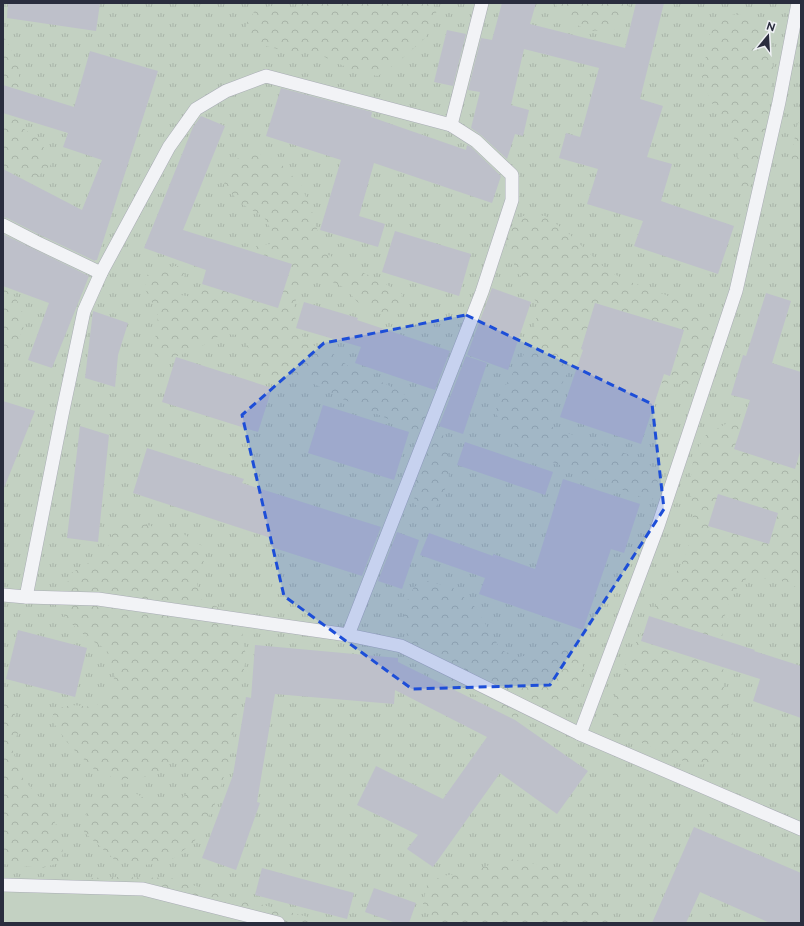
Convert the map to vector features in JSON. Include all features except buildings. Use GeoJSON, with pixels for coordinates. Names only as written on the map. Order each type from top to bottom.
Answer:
{"type":"FeatureCollection","features":[{"type":"Feature","properties":{"kind":"lane"},"geometry":{"type":"LineString","coordinates":[[451,125],[482,3]]}},
{"type":"Feature","properties":{"kind":"lane"},"geometry":{"type":"LineString","coordinates":[[580,734],[658,526],[736,291],[779,102],[798,3]]}},
{"type":"Feature","properties":{"kind":"lane"},"geometry":{"type":"LineString","coordinates":[[26,597],[84,311],[101,273],[169,147],[196,109],[226,91],[266,76],[451,125],[476,141],[512,175],[512,200],[482,292],[348,635]]}},
{"type":"Feature","properties":{"kind":"lane"},"geometry":{"type":"LineString","coordinates":[[3,225],[101,273]]}},
{"type":"Feature","properties":{"kind":"lane"},"geometry":{"type":"LineString","coordinates":[[3,595],[98,599],[348,635],[401,646],[580,734],[801,829]]}},
{"type":"Feature","properties":{"kind":"lane"},"geometry":{"type":"LineString","coordinates":[[3,885],[143,889],[278,923]]}},
{"type":"Feature","properties":{"kind":"highlighted area"},"geometry":{"type":"Polygon","coordinates":[[[466,315],[652,404],[664,509],[550,685],[412,689],[284,596],[242,415],[324,343],[466,315]]]}},
{"type":"Feature","properties":{"kind":"green space"},"geometry":{"type":"Polygon","coordinates":[[[3,3],[801,3],[801,923],[278,923],[3,885],[3,3]]]}},
{"type":"Feature","properties":{"kind":"green space"},"geometry":{"type":"Polygon","coordinates":[[[304,3],[433,3],[437,15],[426,37],[398,62],[378,76],[359,73],[316,53],[293,53],[258,44],[246,34],[246,24],[256,9],[271,6],[289,13],[304,3]]]}},
{"type":"Feature","properties":{"kind":"green space"},"geometry":{"type":"Polygon","coordinates":[[[556,3],[630,3],[625,16],[616,29],[590,31],[568,21],[557,10],[556,3]]]}},
{"type":"Feature","properties":{"kind":"green space"},"geometry":{"type":"Polygon","coordinates":[[[740,14],[754,18],[768,33],[773,67],[768,120],[755,177],[749,189],[739,186],[737,169],[738,148],[726,120],[711,102],[702,77],[711,29],[722,16],[740,14]]]}},
{"type":"Feature","properties":{"kind":"green space"},"geometry":{"type":"Polygon","coordinates":[[[3,35],[19,65],[19,89],[15,103],[24,129],[41,141],[51,165],[36,178],[3,172],[3,35]]]}},
{"type":"Feature","properties":{"kind":"green space"},"geometry":{"type":"Polygon","coordinates":[[[801,114],[801,176],[791,163],[796,129],[801,114]]]}},
{"type":"Feature","properties":{"kind":"green space"},"geometry":{"type":"Polygon","coordinates":[[[253,151],[279,162],[301,185],[313,214],[323,252],[381,281],[402,294],[400,308],[383,313],[362,307],[345,288],[322,277],[304,279],[298,291],[293,312],[305,342],[332,353],[352,369],[388,385],[419,403],[443,435],[448,450],[449,479],[441,499],[432,513],[422,513],[414,503],[416,480],[431,443],[427,436],[338,397],[302,378],[284,379],[269,374],[254,361],[242,335],[223,334],[200,347],[163,362],[157,360],[153,349],[157,329],[158,313],[145,289],[146,276],[158,267],[178,266],[185,275],[181,283],[181,295],[192,297],[258,245],[271,244],[274,235],[264,217],[240,203],[224,184],[235,160],[253,151]]]}},
{"type":"Feature","properties":{"kind":"green space"},"geometry":{"type":"Polygon","coordinates":[[[527,214],[545,216],[566,231],[608,271],[630,282],[653,289],[685,304],[707,317],[729,340],[729,355],[723,365],[690,384],[656,383],[589,363],[574,365],[565,377],[550,413],[552,427],[645,460],[658,473],[657,493],[651,501],[517,448],[496,414],[497,400],[530,344],[539,307],[506,251],[507,233],[516,220],[527,214]]]}},
{"type":"Feature","properties":{"kind":"green space"},"geometry":{"type":"Polygon","coordinates":[[[3,278],[21,307],[25,323],[14,352],[3,360],[3,278]]]}},
{"type":"Feature","properties":{"kind":"green space"},"geometry":{"type":"Polygon","coordinates":[[[755,421],[801,446],[801,589],[779,580],[748,577],[734,591],[722,623],[724,694],[731,717],[733,739],[718,763],[693,765],[646,745],[616,730],[611,706],[628,658],[667,584],[681,566],[691,538],[693,520],[690,483],[694,454],[706,435],[729,422],[755,421]]]}},
{"type":"Feature","properties":{"kind":"green space"},"geometry":{"type":"Polygon","coordinates":[[[120,518],[182,533],[202,546],[204,565],[197,584],[202,601],[216,606],[242,631],[246,657],[229,761],[214,807],[194,842],[167,863],[141,865],[115,860],[84,832],[88,802],[104,791],[135,793],[146,799],[165,802],[184,797],[194,779],[190,765],[175,760],[152,776],[119,780],[96,771],[70,746],[52,721],[54,709],[72,705],[94,707],[105,699],[115,676],[106,649],[89,639],[66,619],[59,604],[71,573],[106,553],[111,538],[112,525],[120,518]]]}},
{"type":"Feature","properties":{"kind":"green space"},"geometry":{"type":"Polygon","coordinates":[[[428,581],[453,588],[475,607],[501,650],[518,657],[536,654],[550,642],[565,640],[580,653],[584,670],[580,695],[568,708],[533,721],[513,717],[431,670],[409,641],[403,621],[406,603],[414,587],[428,581]]]}},
{"type":"Feature","properties":{"kind":"green space"},"geometry":{"type":"Polygon","coordinates":[[[3,694],[12,706],[19,729],[12,749],[23,779],[49,808],[63,842],[62,862],[42,868],[3,864],[3,694]]]}},
{"type":"Feature","properties":{"kind":"green space"},"geometry":{"type":"Polygon","coordinates":[[[510,859],[541,865],[561,872],[593,904],[622,922],[634,923],[438,923],[423,904],[427,885],[441,876],[463,873],[510,859]]]}},
{"type":"Feature","properties":{"kind":"green space"},"geometry":{"type":"Polygon","coordinates":[[[92,878],[171,878],[211,891],[319,920],[325,923],[55,923],[64,896],[92,878]]]}},
{"type":"Feature","properties":{"kind":"green space"},"geometry":{"type":"Polygon","coordinates":[[[3,885],[143,889],[278,923],[3,923],[3,885]]]}}]}
